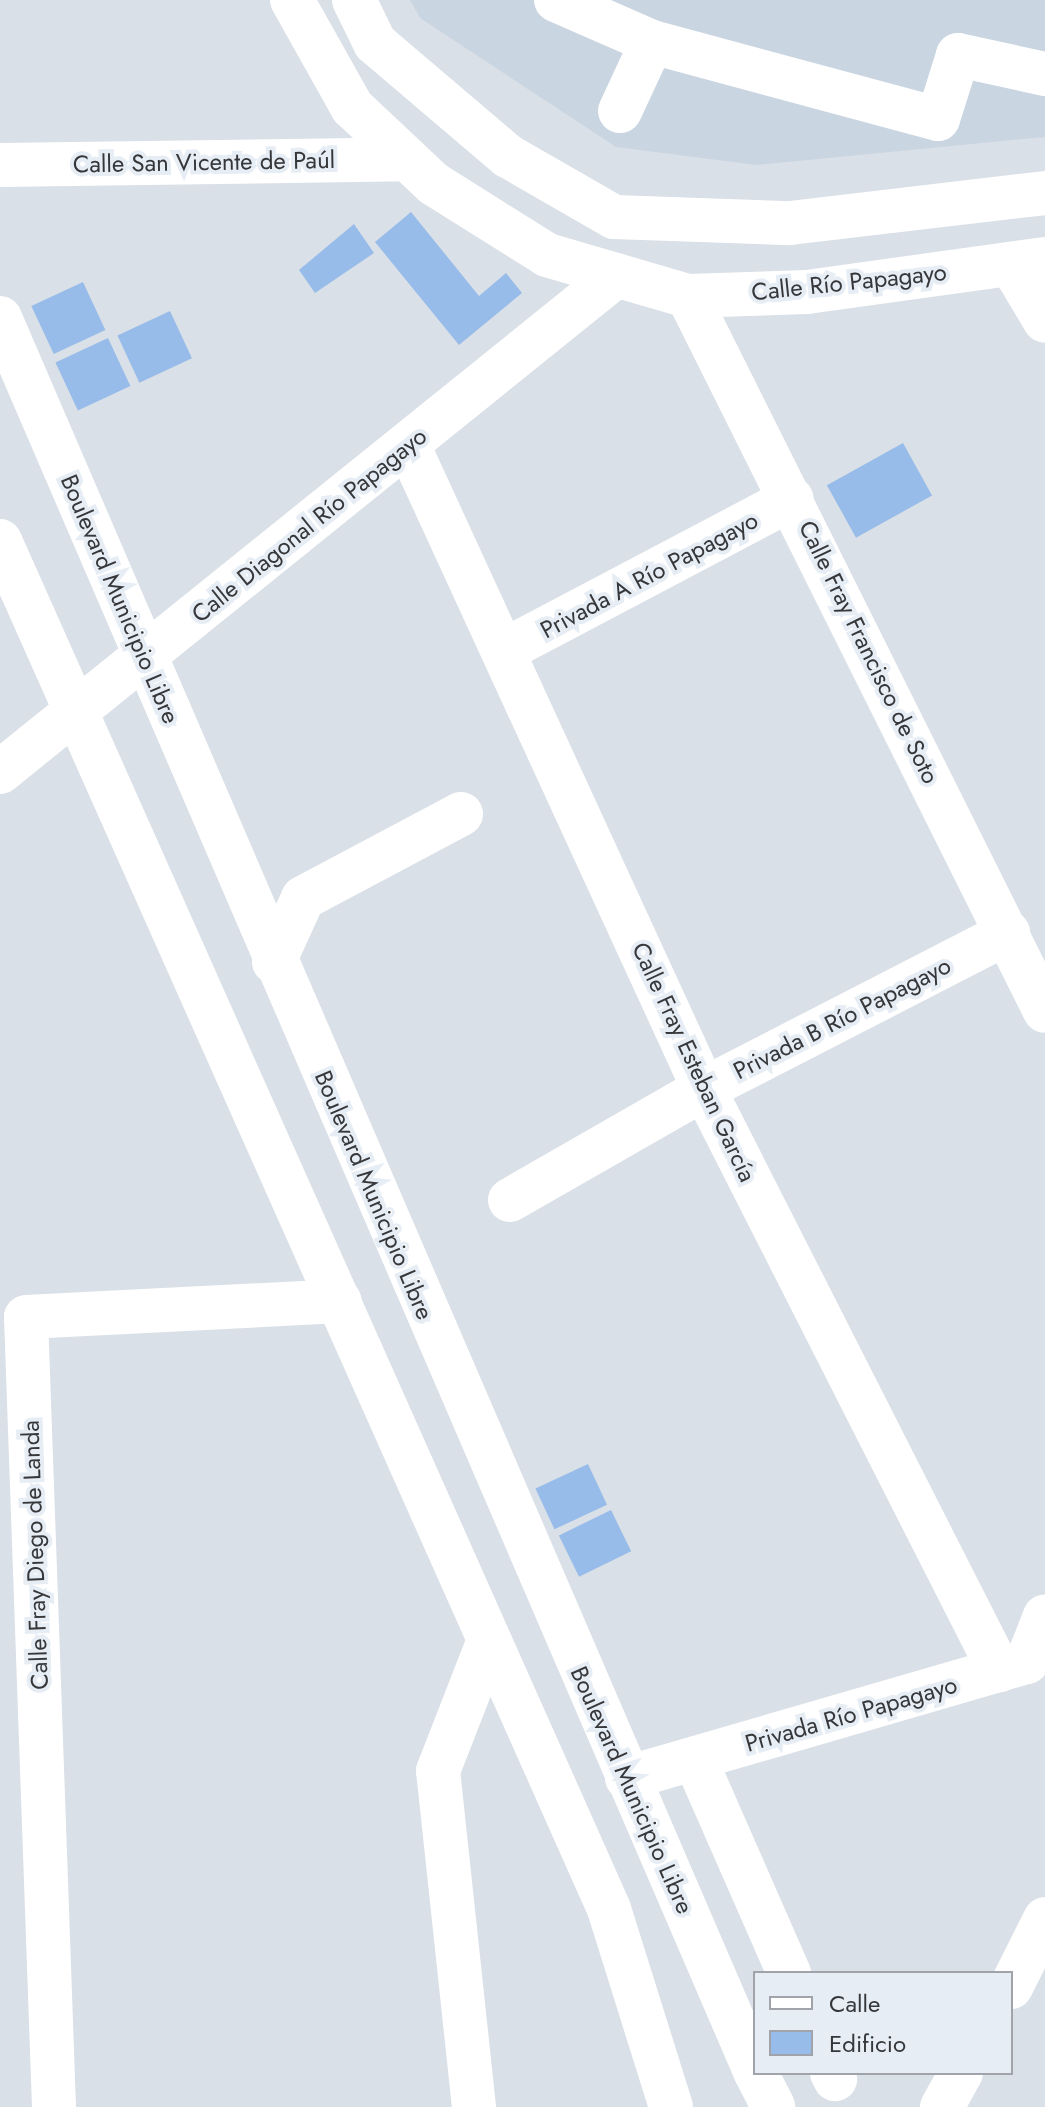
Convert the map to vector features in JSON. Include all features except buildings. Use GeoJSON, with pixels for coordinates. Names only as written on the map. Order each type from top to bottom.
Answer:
{"type":"FeatureCollection","features":[{"type":"Feature","properties":{"kind":"street","name":"Calle Río Papagayo"},"geometry":{"type":"LineString","coordinates":[[292,0],[352,107],[434,184],[547,255],[688,296],[807,292],[1028,261]]}},
{"type":"Feature","properties":{"kind":"street"},"geometry":{"type":"LineString","coordinates":[[354,0],[375,43],[508,156],[614,217],[790,223],[1045,193]]}},
{"type":"Feature","properties":{"kind":"street"},"geometry":{"type":"LineString","coordinates":[[556,0],[652,42],[938,119],[958,55],[1045,74]]}},
{"type":"Feature","properties":{"kind":"street"},"geometry":{"type":"LineString","coordinates":[[620,111],[652,42]]}},
{"type":"Feature","properties":{"kind":"street","name":"Calle San Vicente de Paúl"},"geometry":{"type":"LineString","coordinates":[[0,165],[407,159]]}},
{"type":"Feature","properties":{"kind":"street"},"geometry":{"type":"LineString","coordinates":[[1028,261],[1045,321]]}},
{"type":"Feature","properties":{"kind":"street","name":"Calle Diagonal Río Papagayo"},"geometry":{"type":"LineString","coordinates":[[0,772],[77,714],[617,275]]}},
{"type":"Feature","properties":{"kind":"street","name":"Calle Fray Francisco de Soto"},"geometry":{"type":"LineString","coordinates":[[688,296],[1045,1011]]}},
{"type":"Feature","properties":{"kind":"street","name":"Boulevard Municipio Libre"},"geometry":{"type":"LineString","coordinates":[[0,318],[274,962],[753,2065]]}},
{"type":"Feature","properties":{"kind":"street","name":"Calle Fray Esteban García"},"geometry":{"type":"LineString","coordinates":[[408,445],[505,650],[704,1089],[999,1670]]}},
{"type":"Feature","properties":{"kind":"street","name":"Privada A Río Papagayo"},"geometry":{"type":"LineString","coordinates":[[505,650],[792,499]]}},
{"type":"Feature","properties":{"kind":"street"},"geometry":{"type":"LineString","coordinates":[[0,541],[609,1909],[671,2107]]}},
{"type":"Feature","properties":{"kind":"street"},"geometry":{"type":"LineString","coordinates":[[274,962],[303,898],[461,814]]}},
{"type":"Feature","properties":{"kind":"street"},"geometry":{"type":"LineString","coordinates":[[238,878],[303,898]]}},
{"type":"Feature","properties":{"kind":"street","name":"Privada B Río Papagayo"},"geometry":{"type":"LineString","coordinates":[[510,1200],[704,1089],[1008,933]]}},
{"type":"Feature","properties":{"kind":"street","name":"Calle Fray Diego de Landa"},"geometry":{"type":"LineString","coordinates":[[54,2107],[26,1317],[340,1301]]}},
{"type":"Feature","properties":{"kind":"street","name":"Privada Río Papagayo"},"geometry":{"type":"LineString","coordinates":[[627,1778],[1027,1662],[1045,1616]]}},
{"type":"Feature","properties":{"kind":"street"},"geometry":{"type":"LineString","coordinates":[[474,2107],[438,1771],[488,1643]]}},
{"type":"Feature","properties":{"kind":"street"},"geometry":{"type":"LineString","coordinates":[[695,1759],[788,1971]]}},
{"type":"Feature","properties":{"kind":"street"},"geometry":{"type":"LineString","coordinates":[[1027,1974],[1045,1919]]}},
{"type":"Feature","properties":{"kind":"street","name":"Boulevard Municipio Libre"},"geometry":{"type":"LineString","coordinates":[[757,2075],[773,2107]]}},
{"type":"Feature","properties":{"kind":"street"},"geometry":{"type":"LineString","coordinates":[[942,2107],[960,2075]]}},
{"type":"Feature","properties":{"kind":"shaded area"},"geometry":{"type":"Polygon","coordinates":[[[410,0],[1045,0],[1045,137],[756,165],[616,147],[420,18],[410,0]]]}}]}
